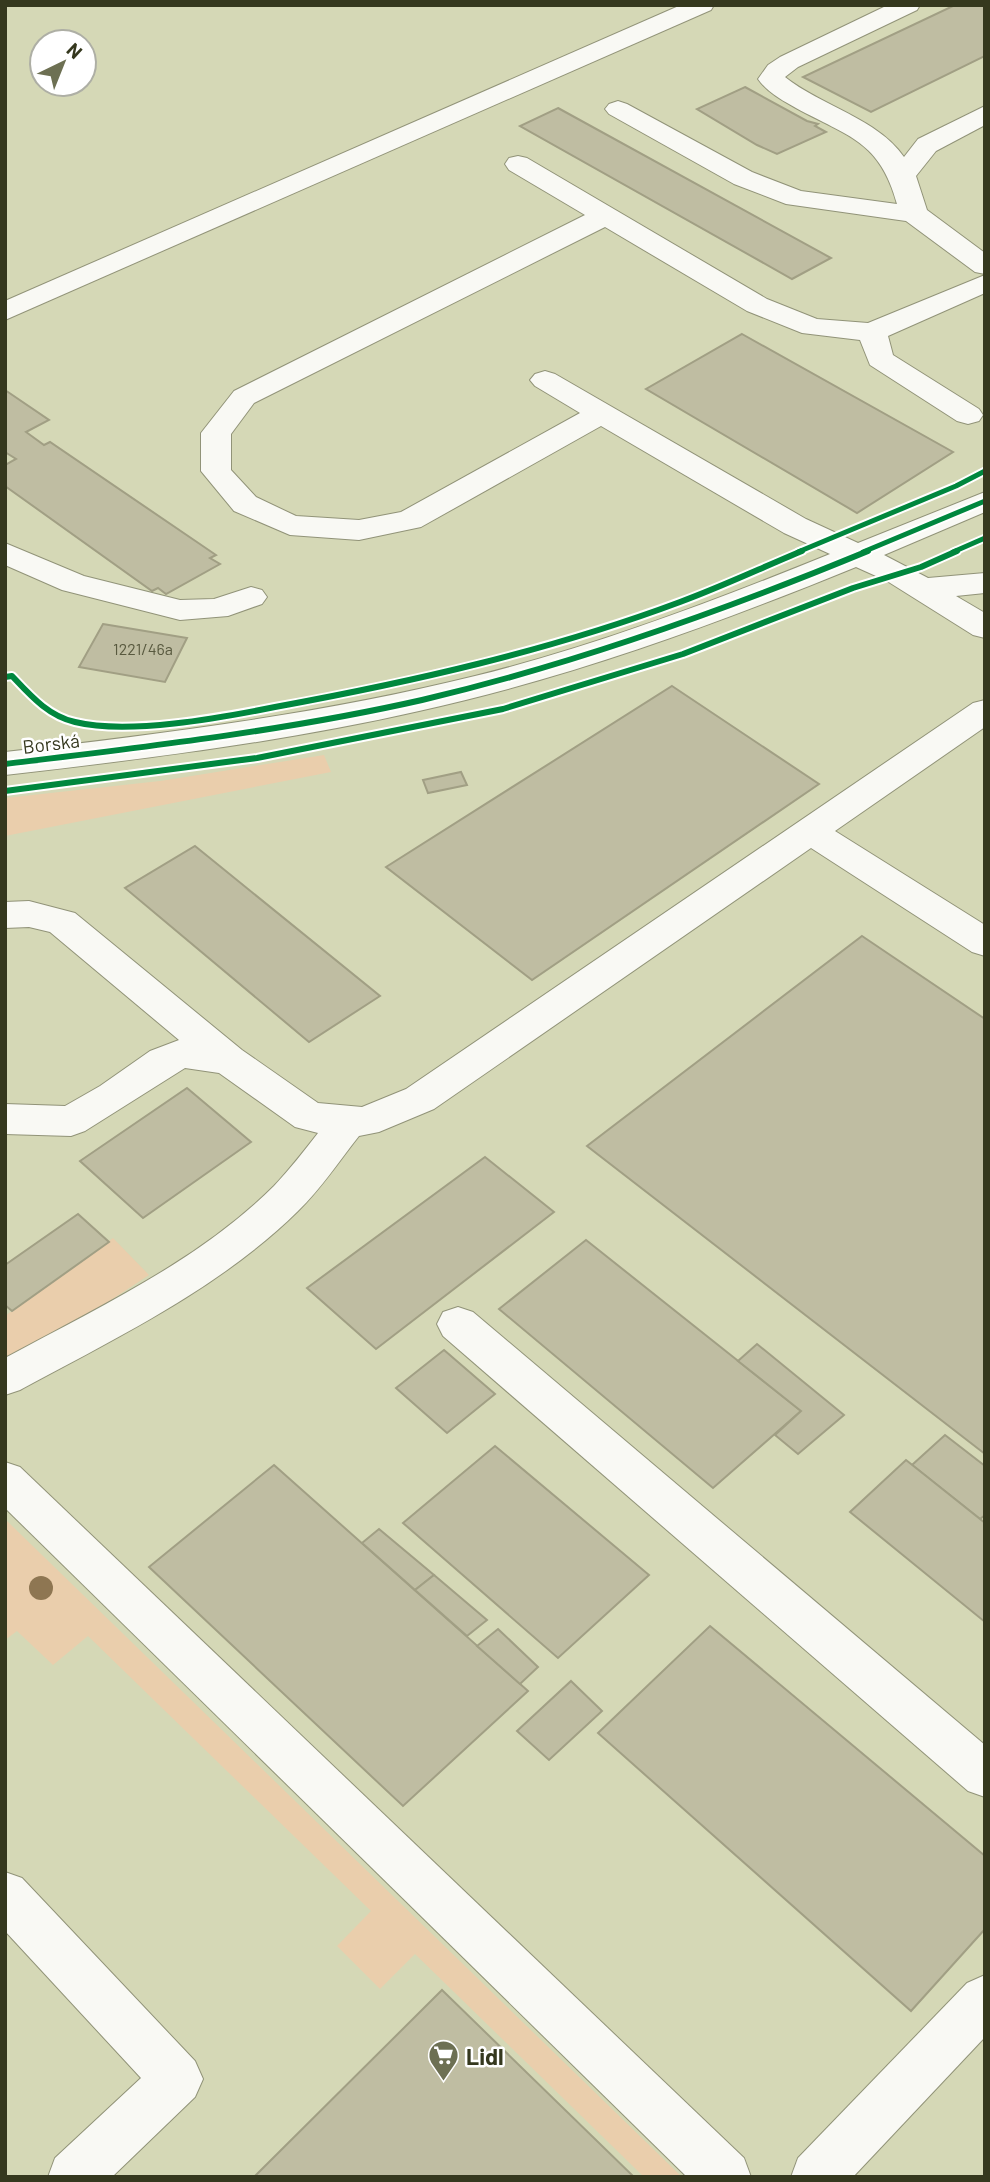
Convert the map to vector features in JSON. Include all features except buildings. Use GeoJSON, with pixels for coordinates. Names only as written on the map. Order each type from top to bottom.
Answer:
{"type":"FeatureCollection","features":[{"type":"Feature","properties":{"kind":"street"},"geometry":{"type":"LineString","coordinates":[[5,312],[702,5]]}},
{"type":"Feature","properties":{"kind":"street"},"geometry":{"type":"LineString","coordinates":[[908,5],[789,62],[777,70],[771,79],[790,95],[874,140],[891,157],[903,176],[914,214]]}},
{"type":"Feature","properties":{"kind":"street"},"geometry":{"type":"LineString","coordinates":[[618,108],[743,178],[796,198],[914,214],[985,266]]}},
{"type":"Feature","properties":{"kind":"street"},"geometry":{"type":"LineString","coordinates":[[903,176],[927,145],[985,114]]}},
{"type":"Feature","properties":{"kind":"street"},"geometry":{"type":"LineString","coordinates":[[518,164],[757,305],[812,327],[872,332],[985,283]]}},
{"type":"Feature","properties":{"kind":"street"},"geometry":{"type":"LineString","coordinates":[[602,413],[410,520],[359,530],[290,525],[245,504],[216,471],[216,433],[244,397],[606,216]]}},
{"type":"Feature","properties":{"kind":"street"},"geometry":{"type":"LineString","coordinates":[[872,332],[880,359],[968,415]]}},
{"type":"Feature","properties":{"kind":"street"},"geometry":{"type":"LineString","coordinates":[[545,380],[795,526],[898,574],[985,628]]}},
{"type":"Feature","properties":{"kind":"street","name":"Borská"},"geometry":{"type":"LineString","coordinates":[[5,764],[168,745],[331,719],[479,686],[622,645],[748,599],[985,501]]}},
{"type":"Feature","properties":{"kind":"street"},"geometry":{"type":"LineString","coordinates":[[5,553],[73,583],[180,610],[217,609],[251,597]]}},
{"type":"Feature","properties":{"kind":"street"},"geometry":{"type":"LineString","coordinates":[[921,589],[985,583]]}},
{"type":"Feature","properties":{"kind":"street"},"geometry":{"type":"LineString","coordinates":[[5,915],[29,914],[62,922],[229,1060],[309,1117],[365,1122],[420,1099],[985,711]]}},
{"type":"Feature","properties":{"kind":"street"},"geometry":{"type":"LineString","coordinates":[[810,831],[985,943]]}},
{"type":"Feature","properties":{"kind":"street"},"geometry":{"type":"LineString","coordinates":[[5,1119],[71,1121],[182,1053],[229,1060]]}},
{"type":"Feature","properties":{"kind":"street"},"geometry":{"type":"LineString","coordinates":[[5,1378],[154,1297],[215,1259],[279,1205],[348,1121]]}},
{"type":"Feature","properties":{"kind":"street"},"geometry":{"type":"LineString","coordinates":[[458,1324],[985,1775]]}},
{"type":"Feature","properties":{"kind":"street"},"geometry":{"type":"LineString","coordinates":[[5,1480],[725,2177]]}},
{"type":"Feature","properties":{"kind":"street"},"geometry":{"type":"LineString","coordinates":[[5,1895],[177,2079],[74,2177]]}},
{"type":"Feature","properties":{"kind":"street"},"geometry":{"type":"LineString","coordinates":[[817,2177],[985,2000]]}},
{"type":"Feature","properties":{"kind":"shaded area"},"geometry":{"type":"Polygon","coordinates":[[[324,755],[331,772],[5,836],[5,798],[160,781],[324,755]]]}},
{"type":"Feature","properties":{"kind":"shaded area"},"geometry":{"type":"Polygon","coordinates":[[[113,1238],[149,1275],[5,1370],[5,1316],[113,1238]]]}},
{"type":"Feature","properties":{"kind":"shaded area"},"geometry":{"type":"Polygon","coordinates":[[[5,1519],[682,2177],[644,2177],[415,1954],[380,1989],[337,1946],[371,1911],[88,1636],[53,1665],[17,1631],[5,1640],[5,1519]]]}},
{"type":"Feature","properties":{"kind":"cycle path"},"geometry":{"type":"LineString","coordinates":[[5,677],[12,676],[40,706],[72,722],[111,728],[234,715],[346,694],[461,668],[577,636],[680,602],[956,486],[985,471]]}},
{"type":"Feature","properties":{"kind":"cycle path"},"geometry":{"type":"LineString","coordinates":[[5,764],[184,742],[303,723],[479,686],[608,648],[735,603],[861,554],[985,501]]}},
{"type":"Feature","properties":{"kind":"cycle path"},"geometry":{"type":"LineString","coordinates":[[5,791],[257,758],[503,709],[683,654],[853,588],[921,567],[985,538]]}},
{"type":"Feature","properties":{"kind":"place","name":"Lidl"},"geometry":{"type":"Point","coordinates":[443,2083]}}]}
